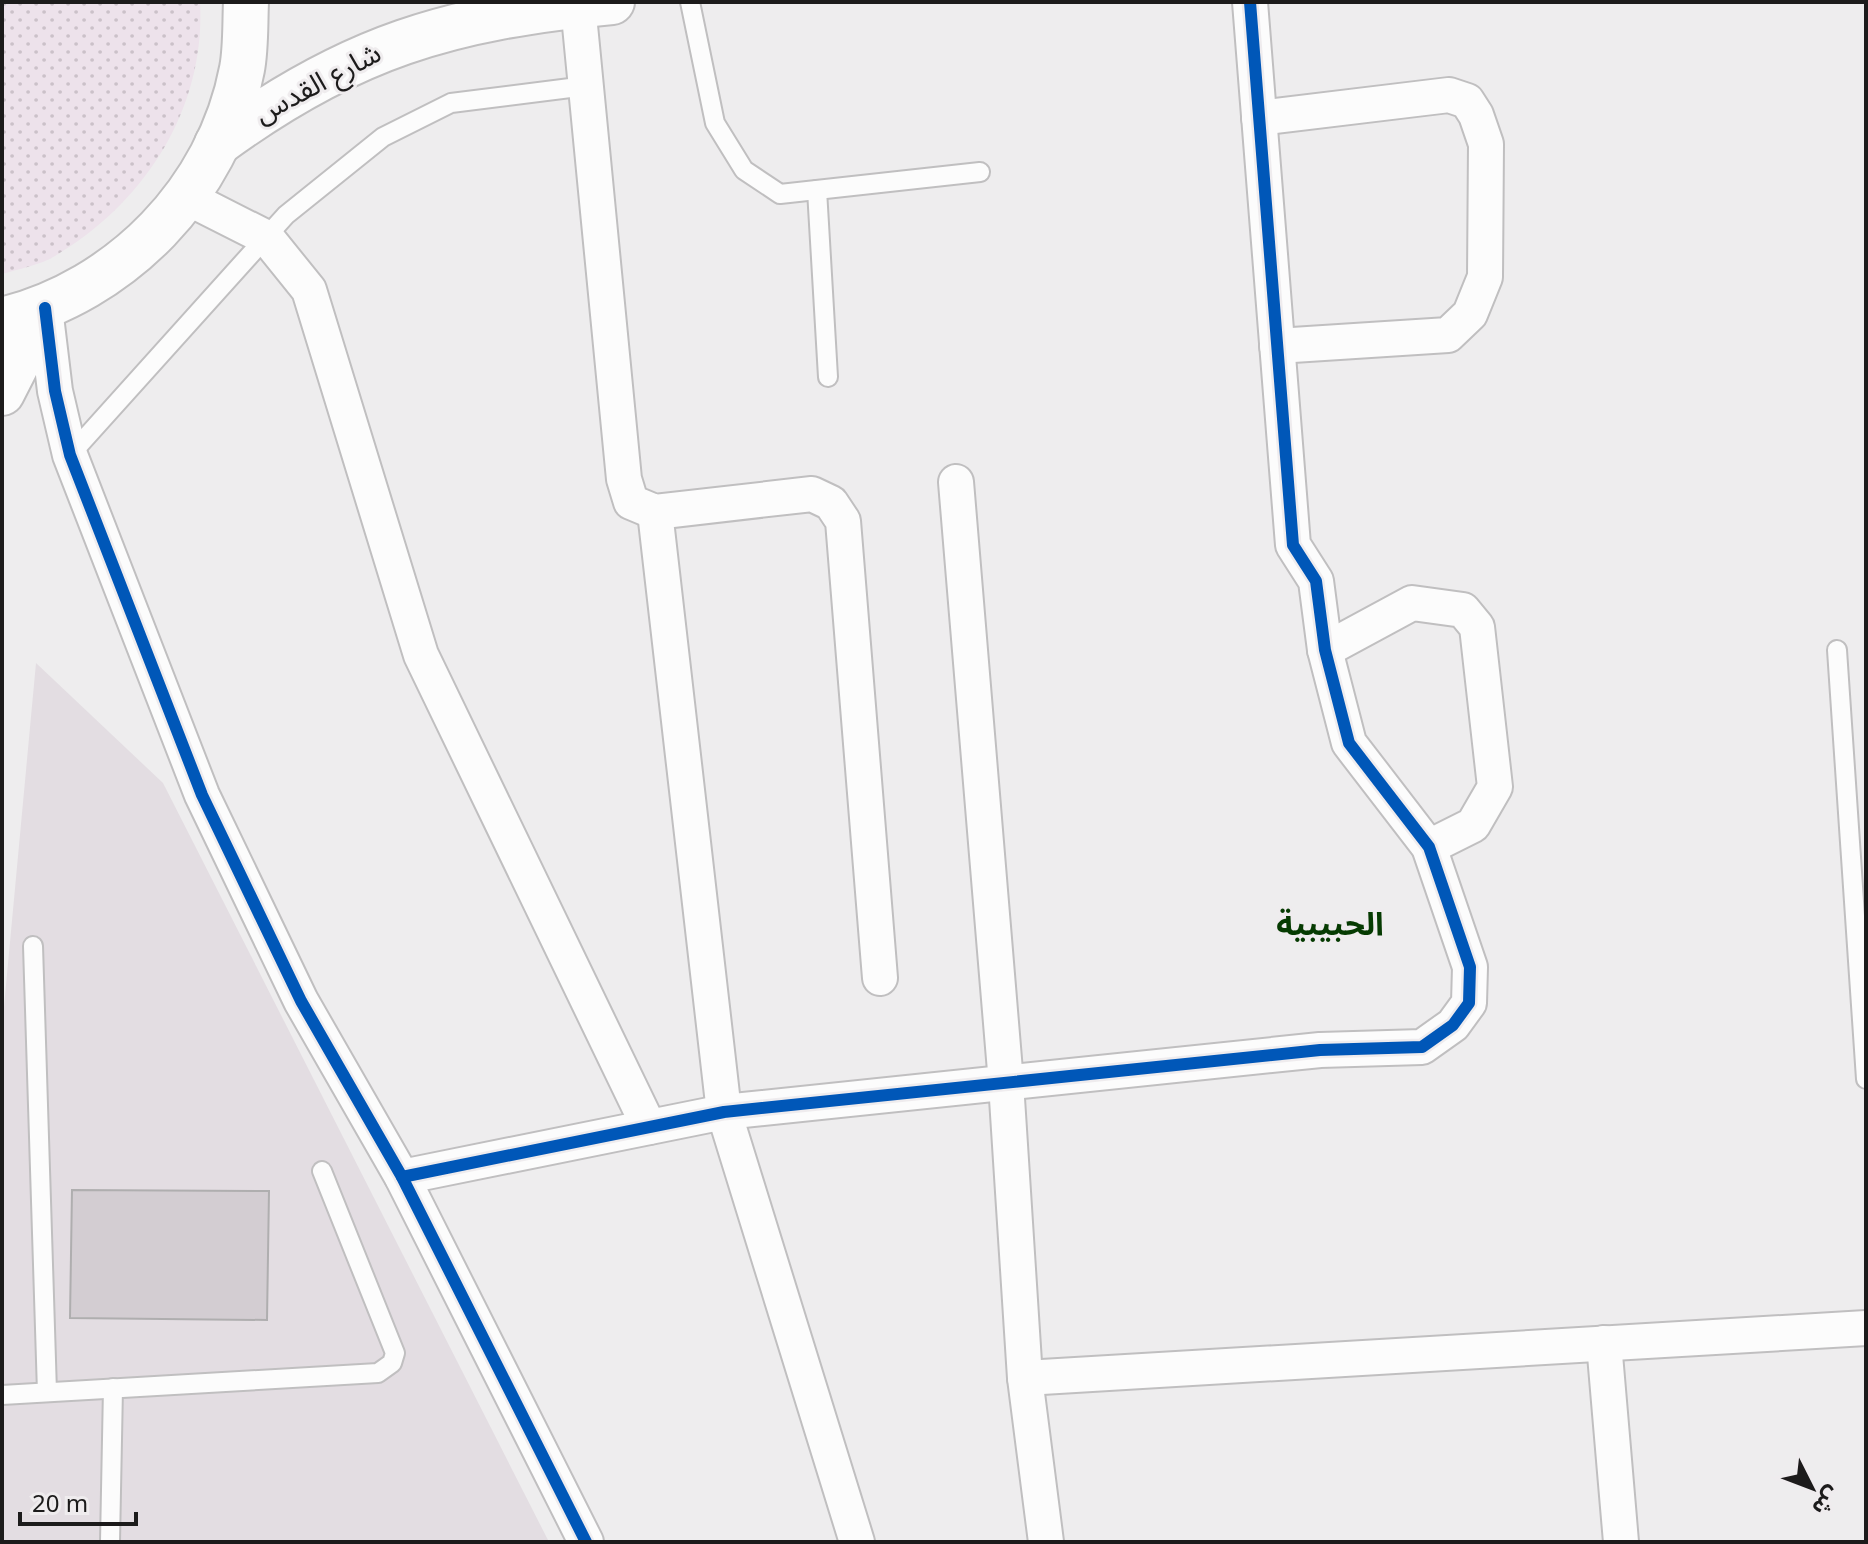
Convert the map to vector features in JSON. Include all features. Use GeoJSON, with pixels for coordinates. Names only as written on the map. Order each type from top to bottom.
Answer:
{"type":"FeatureCollection","features":[{"type":"Feature","properties":{"kind":"main road"},"geometry":{"type":"LineString","coordinates":[[2,393],[24,350],[26,313],[99,280],[147,243],[186,197],[217,144],[242,69],[246,2]]}},
{"type":"Feature","properties":{"kind":"main road","name":"شارع القدس"},"geometry":{"type":"LineString","coordinates":[[217,144],[291,93],[371,52],[457,25],[595,4]]}},
{"type":"Feature","properties":{"kind":"street"},"geometry":{"type":"LineString","coordinates":[[402,1177],[724,1112],[1320,1050],[1422,1047],[1453,1025],[1469,1003],[1470,967],[1429,847],[1349,743],[1325,650],[1316,581],[1293,545],[1250,2]]}},
{"type":"Feature","properties":{"kind":"street"},"geometry":{"type":"LineString","coordinates":[[595,4],[586,86],[624,479],[631,502],[655,512],[812,494],[831,503],[843,521],[880,978]]}},
{"type":"Feature","properties":{"kind":"street"},"geometry":{"type":"LineString","coordinates":[[1259,118],[1449,95],[1467,101],[1476,115],[1486,144],[1485,277],[1470,314],[1448,335],[1277,346]]}},
{"type":"Feature","properties":{"kind":"street"},"geometry":{"type":"LineString","coordinates":[[186,197],[267,238],[309,290],[421,655],[649,1127]]}},
{"type":"Feature","properties":{"kind":"street"},"geometry":{"type":"LineString","coordinates":[[26,313],[55,391],[70,455],[154,677],[229,853],[301,1001],[402,1177],[586,1542]]}},
{"type":"Feature","properties":{"kind":"street"},"geometry":{"type":"LineString","coordinates":[[956,482],[1006,1083],[1025,1378],[1046,1542]]}},
{"type":"Feature","properties":{"kind":"street"},"geometry":{"type":"LineString","coordinates":[[655,512],[724,1112],[857,1542]]}},
{"type":"Feature","properties":{"kind":"street"},"geometry":{"type":"LineString","coordinates":[[1325,650],[1412,603],[1463,610],[1477,627],[1495,787],[1473,825],[1429,847]]}},
{"type":"Feature","properties":{"kind":"street"},"geometry":{"type":"LineString","coordinates":[[1025,1378],[1866,1328]]}},
{"type":"Feature","properties":{"kind":"street"},"geometry":{"type":"LineString","coordinates":[[1604,1343],[1621,1542]]}},
{"type":"Feature","properties":{"kind":"lane"},"geometry":{"type":"LineString","coordinates":[[690,2],[715,123],[744,170],[780,194],[980,172]]}},
{"type":"Feature","properties":{"kind":"lane"},"geometry":{"type":"LineString","coordinates":[[70,455],[286,215],[383,137],[451,103],[586,86]]}},
{"type":"Feature","properties":{"kind":"lane"},"geometry":{"type":"LineString","coordinates":[[817,190],[828,377]]}},
{"type":"Feature","properties":{"kind":"lane"},"geometry":{"type":"LineString","coordinates":[[1837,650],[1866,1079]]}},
{"type":"Feature","properties":{"kind":"lane"},"geometry":{"type":"LineString","coordinates":[[33,946],[47,1392]]}},
{"type":"Feature","properties":{"kind":"lane"},"geometry":{"type":"LineString","coordinates":[[2,1395],[378,1373],[392,1363],[395,1353],[322,1171]]}},
{"type":"Feature","properties":{"kind":"lane"},"geometry":{"type":"LineString","coordinates":[[110,1542],[113,1388]]}},
{"type":"Feature","properties":{"kind":"shaded area"},"geometry":{"type":"Polygon","coordinates":[[[2,2],[200,2],[199,41],[193,79],[164,149],[142,180],[116,209],[55,256],[2,274],[2,2]]]}},
{"type":"Feature","properties":{"kind":"shaded area"},"geometry":{"type":"Polygon","coordinates":[[[36,663],[163,783],[549,1542],[2,1542],[2,1028],[36,663]]]}},
{"type":"Feature","properties":{"kind":"building"},"geometry":{"type":"Polygon","coordinates":[[[72,1190],[269,1191],[267,1320],[70,1318],[72,1190]]]}},
{"type":"Feature","properties":{"kind":"cycle path"},"geometry":{"type":"LineString","coordinates":[[402,1177],[724,1112],[1320,1050],[1422,1047],[1453,1025],[1469,1003],[1470,967],[1429,847],[1349,743],[1325,650],[1316,581],[1293,545],[1250,2]]}},
{"type":"Feature","properties":{"kind":"cycle path"},"geometry":{"type":"LineString","coordinates":[[45,308],[55,391],[70,455],[202,795],[301,1001],[402,1177],[586,1542]]}},
{"type":"Feature","properties":{"kind":"district","name":"الحبيبية"},"geometry":{"type":"Point","coordinates":[1330,925]}}]}
